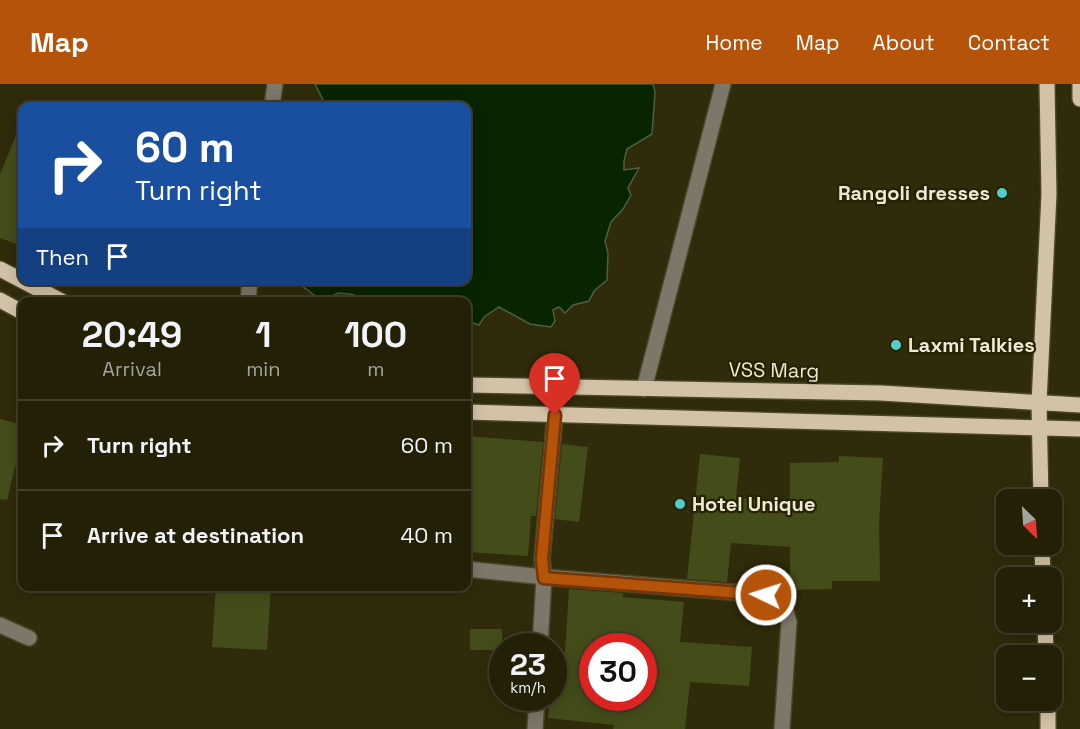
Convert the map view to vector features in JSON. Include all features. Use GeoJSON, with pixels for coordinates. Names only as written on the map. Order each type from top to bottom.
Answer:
{"type":"FeatureCollection","features":[{"type":"Feature","properties":{"kind":"main road"},"geometry":{"type":"LineString","coordinates":[[1041,489],[1038,428],[1049,194],[1047,84]]}},
{"type":"Feature","properties":{"kind":"main road"},"geometry":{"type":"LineString","coordinates":[[1080,84],[1080,99]]}},
{"type":"Feature","properties":{"kind":"main road"},"geometry":{"type":"LineString","coordinates":[[0,269],[18,278]]}},
{"type":"Feature","properties":{"kind":"main road"},"geometry":{"type":"LineString","coordinates":[[31,285],[53,297]]}},
{"type":"Feature","properties":{"kind":"main road"},"geometry":{"type":"LineString","coordinates":[[0,300],[18,310]]}},
{"type":"Feature","properties":{"kind":"main road","name":"VSS Marg"},"geometry":{"type":"LineString","coordinates":[[471,386],[881,393],[1080,405]]}},
{"type":"Feature","properties":{"kind":"main road"},"geometry":{"type":"LineString","coordinates":[[471,412],[1080,429]]}},
{"type":"Feature","properties":{"kind":"main road"},"geometry":{"type":"LineString","coordinates":[[1048,711],[1048,729]]}},
{"type":"Feature","properties":{"kind":"street"},"geometry":{"type":"LineString","coordinates":[[273,102],[275,84]]}},
{"type":"Feature","properties":{"kind":"street"},"geometry":{"type":"LineString","coordinates":[[644,389],[723,84]]}},
{"type":"Feature","properties":{"kind":"street"},"geometry":{"type":"LineString","coordinates":[[541,633],[544,578],[542,559],[555,415]]}},
{"type":"Feature","properties":{"kind":"street"},"geometry":{"type":"LineString","coordinates":[[471,570],[544,578],[766,595],[785,608],[789,622],[782,729]]}},
{"type":"Feature","properties":{"kind":"street"},"geometry":{"type":"LineString","coordinates":[[0,626],[29,638]]}},
{"type":"Feature","properties":{"kind":"street"},"geometry":{"type":"LineString","coordinates":[[535,729],[536,711]]}},
{"type":"Feature","properties":{"kind":"shaded area"},"geometry":{"type":"Polygon","coordinates":[[[315,84],[653,84],[655,92],[652,134],[627,149],[624,170],[639,168],[628,188],[631,195],[623,209],[611,222],[605,241],[608,253],[607,280],[594,291],[589,301],[573,305],[565,313],[559,307],[553,310],[555,321],[551,327],[530,324],[499,307],[484,317],[479,325],[471,322],[471,297],[362,297],[338,293],[332,297],[316,297],[301,285],[471,285],[471,102],[324,102],[315,84]]]}},
{"type":"Feature","properties":{"kind":"building"},"geometry":{"type":"Polygon","coordinates":[[[18,131],[18,245],[0,238],[0,174],[18,131]]]}},
{"type":"Feature","properties":{"kind":"building"},"geometry":{"type":"Polygon","coordinates":[[[0,419],[18,424],[18,455],[7,500],[0,499],[0,419]]]}},
{"type":"Feature","properties":{"kind":"building"},"geometry":{"type":"Polygon","coordinates":[[[471,436],[543,442],[536,516],[531,516],[528,556],[471,552],[471,436]]]}},
{"type":"Feature","properties":{"kind":"building"},"geometry":{"type":"Polygon","coordinates":[[[562,444],[588,447],[579,522],[555,519],[562,444]]]}},
{"type":"Feature","properties":{"kind":"building"},"geometry":{"type":"Polygon","coordinates":[[[700,454],[740,458],[736,498],[790,502],[790,463],[839,462],[839,456],[883,458],[879,523],[880,581],[832,581],[832,589],[790,590],[790,547],[731,543],[727,582],[687,579],[700,454]]]}},
{"type":"Feature","properties":{"kind":"building"},"geometry":{"type":"Polygon","coordinates":[[[569,589],[623,593],[623,597],[684,602],[680,642],[752,647],[749,686],[690,682],[685,729],[613,729],[614,725],[548,718],[549,711],[567,711],[566,633],[569,589]]]}},
{"type":"Feature","properties":{"kind":"building"},"geometry":{"type":"Polygon","coordinates":[[[216,591],[271,591],[267,650],[212,647],[216,591]]]}},
{"type":"Feature","properties":{"kind":"building"},"geometry":{"type":"Polygon","coordinates":[[[470,629],[502,629],[502,633],[489,633],[489,650],[470,650],[470,629]]]}},
{"type":"Feature","properties":{"kind":"place","name":"Rangoli dresses"},"geometry":{"type":"Point","coordinates":[1002,193]}},
{"type":"Feature","properties":{"kind":"place","name":"Laxmi Talkies"},"geometry":{"type":"Point","coordinates":[896,345]}},
{"type":"Feature","properties":{"kind":"place","name":"Hotel Unique"},"geometry":{"type":"Point","coordinates":[680,504]}},
{"type":"Feature","properties":{"kind":"route"},"geometry":{"type":"LineString","coordinates":[[555,415],[542,559],[544,578],[766,595]]}}]}
